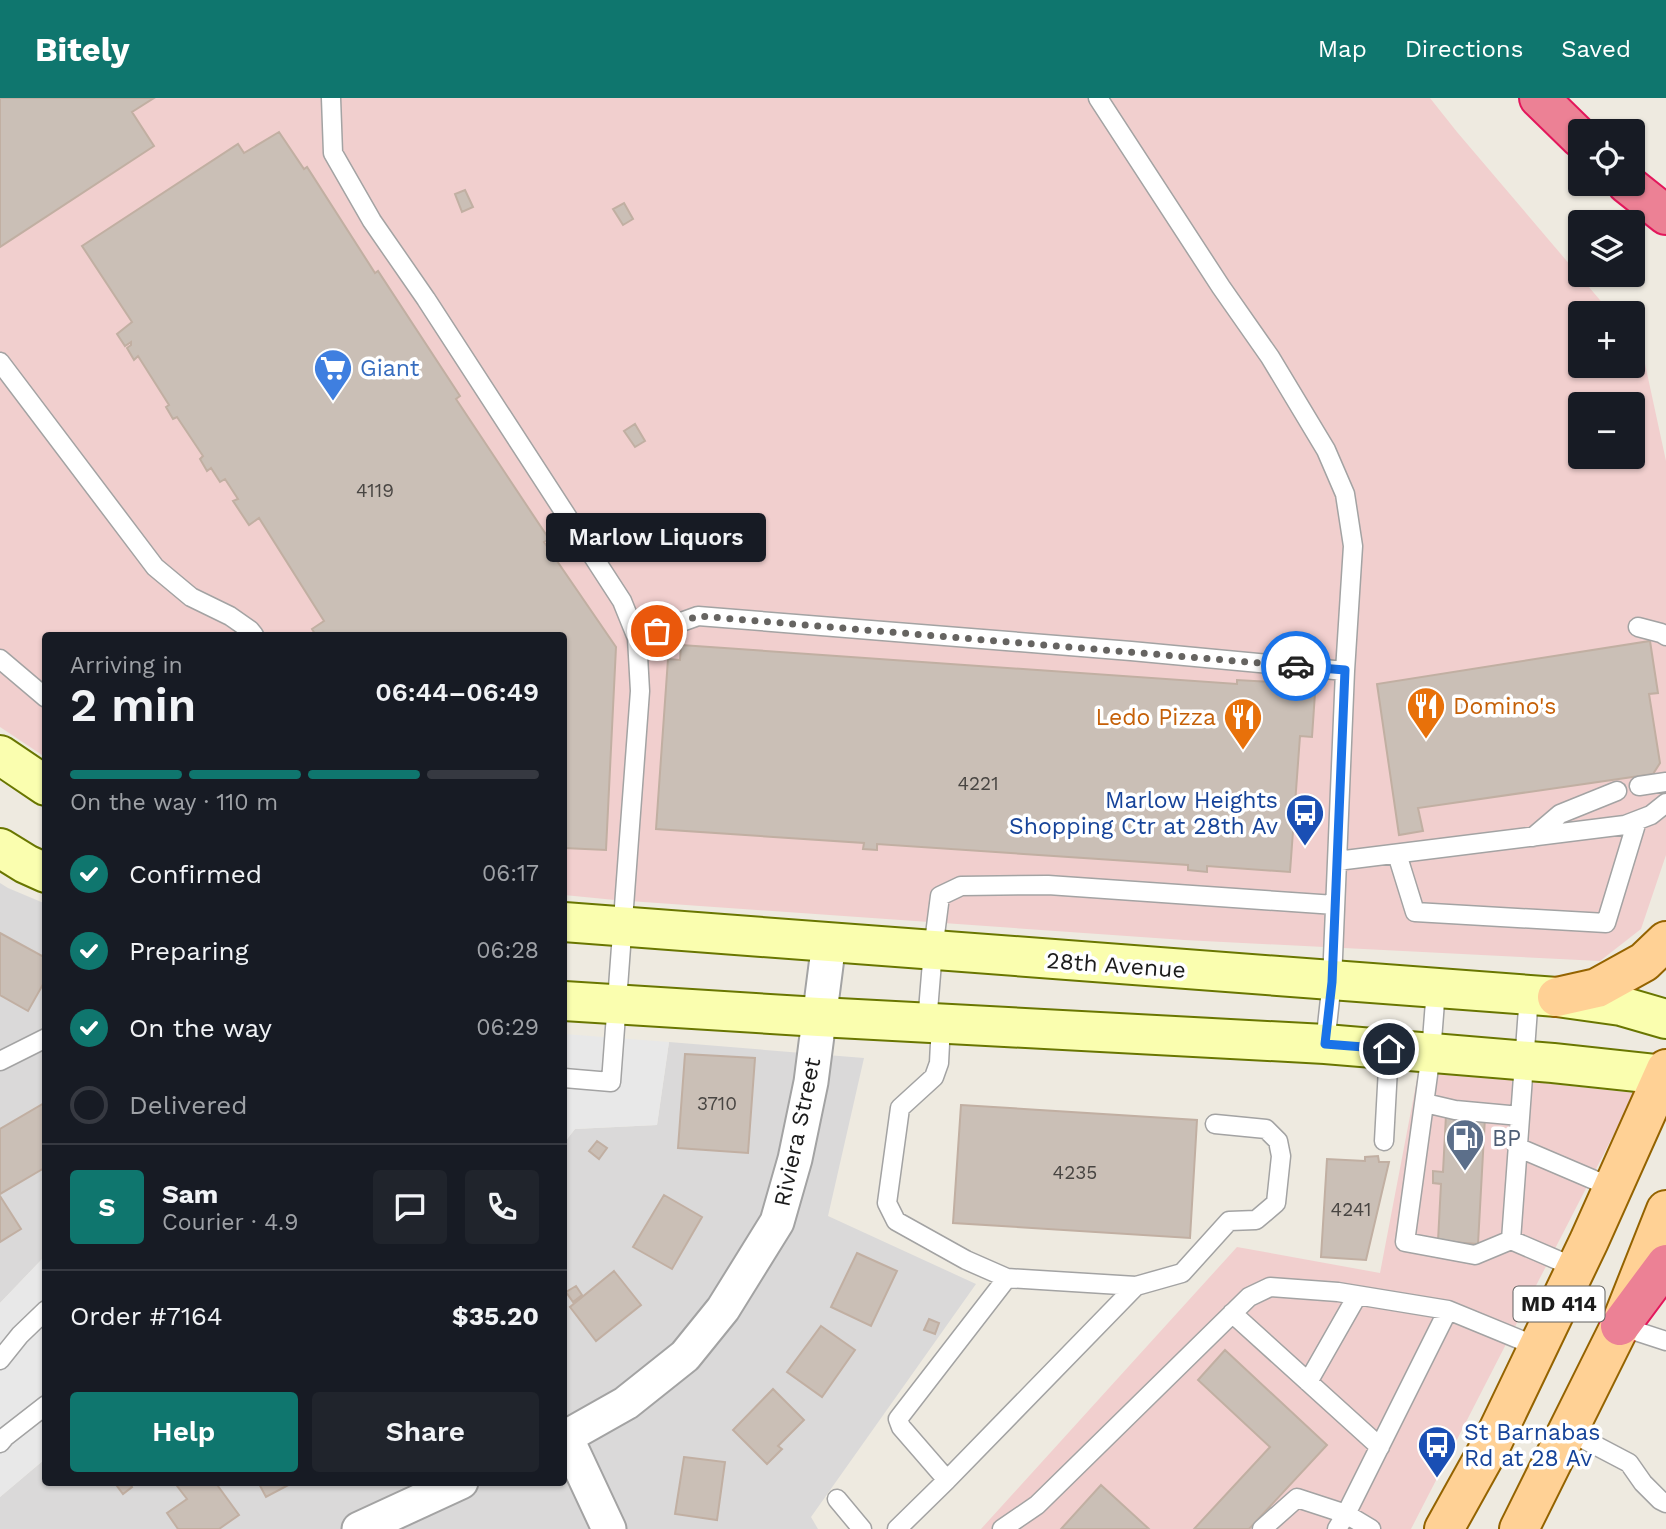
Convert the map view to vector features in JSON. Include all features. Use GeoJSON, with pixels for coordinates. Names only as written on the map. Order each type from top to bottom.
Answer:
{"type":"FeatureCollection","features":[{"type":"Feature","properties":{"kind":"highway"},"geometry":{"type":"LineString","coordinates":[[1539,98],[1568,126]]}},
{"type":"Feature","properties":{"kind":"highway"},"geometry":{"type":"LineString","coordinates":[[1643,196],[1666,215]]}},
{"type":"Feature","properties":{"kind":"highway"},"geometry":{"type":"LineString","coordinates":[[1620,1326],[1666,1264]]}},
{"type":"Feature","properties":{"kind":"main road"},"geometry":{"type":"LineString","coordinates":[[1543,996],[1597,988],[1644,962],[1666,941]]}},
{"type":"Feature","properties":{"kind":"main road","name":"MD 414"},"geometry":{"type":"LineString","coordinates":[[1444,1529],[1493,1441],[1665,1073]]}},
{"type":"Feature","properties":{"kind":"main road","name":"MD 414"},"geometry":{"type":"LineString","coordinates":[[1519,1529],[1620,1326],[1666,1210]]}},
{"type":"Feature","properties":{"kind":"street"},"geometry":{"type":"LineString","coordinates":[[0,755],[42,783]]}},
{"type":"Feature","properties":{"kind":"street"},"geometry":{"type":"LineString","coordinates":[[0,848],[42,871]]}},
{"type":"Feature","properties":{"kind":"street","name":"28th Avenue"},"geometry":{"type":"LineString","coordinates":[[567,922],[1543,996],[1621,1006],[1666,1019]]}},
{"type":"Feature","properties":{"kind":"street","name":"Riviera Street"},"geometry":{"type":"LineString","coordinates":[[567,1437],[626,1404],[685,1356],[723,1309],[777,1222],[795,1159],[811,1082],[829,942]]}},
{"type":"Feature","properties":{"kind":"street"},"geometry":{"type":"LineString","coordinates":[[567,1000],[934,1024],[1325,1044],[1665,1073]]}},
{"type":"Feature","properties":{"kind":"street"},"geometry":{"type":"LineString","coordinates":[[567,1442],[609,1529]]}},
{"type":"Feature","properties":{"kind":"street"},"geometry":{"type":"LineString","coordinates":[[359,1529],[452,1486]]}},
{"type":"Feature","properties":{"kind":"lane"},"geometry":{"type":"LineString","coordinates":[[331,98],[333,153],[372,221],[426,299],[622,601],[637,638],[640,691],[611,1082],[567,1078]]}},
{"type":"Feature","properties":{"kind":"lane"},"geometry":{"type":"LineString","coordinates":[[1098,98],[1270,357],[1326,450],[1345,494],[1353,546],[1332,982],[1325,1044]]}},
{"type":"Feature","properties":{"kind":"lane"},"geometry":{"type":"LineString","coordinates":[[0,362],[155,567],[191,597],[230,616],[252,632]]}},
{"type":"Feature","properties":{"kind":"lane"},"geometry":{"type":"LineString","coordinates":[[637,638],[698,616],[1345,670]]}},
{"type":"Feature","properties":{"kind":"lane"},"geometry":{"type":"LineString","coordinates":[[1638,627],[1666,636]]}},
{"type":"Feature","properties":{"kind":"lane"},"geometry":{"type":"LineString","coordinates":[[0,659],[42,695]]}},
{"type":"Feature","properties":{"kind":"lane"},"geometry":{"type":"LineString","coordinates":[[1639,786],[1666,782]]}},
{"type":"Feature","properties":{"kind":"lane"},"geometry":{"type":"LineString","coordinates":[[1533,837],[1560,814],[1617,791]]}},
{"type":"Feature","properties":{"kind":"lane"},"geometry":{"type":"LineString","coordinates":[[1337,861],[1625,825],[1651,815],[1666,803]]}},
{"type":"Feature","properties":{"kind":"lane"},"geometry":{"type":"LineString","coordinates":[[1396,854],[1415,912],[1606,923],[1637,821]]}},
{"type":"Feature","properties":{"kind":"lane"},"geometry":{"type":"LineString","coordinates":[[1215,1124],[1266,1129],[1278,1140],[1281,1156],[1276,1203],[1256,1220],[1229,1221],[1182,1273],[1136,1286],[1007,1278],[966,1260],[896,1221],[887,1203],[900,1108],[934,1077],[939,1063],[934,1024],[933,950],[940,896],[961,886],[1048,885],[1335,905]]}},
{"type":"Feature","properties":{"kind":"lane"},"geometry":{"type":"LineString","coordinates":[[1436,989],[1425,1103],[1405,1242],[1475,1255],[1511,1240],[1576,1268]]}},
{"type":"Feature","properties":{"kind":"lane"},"geometry":{"type":"LineString","coordinates":[[1511,1240],[1523,1060],[1543,996]]}},
{"type":"Feature","properties":{"kind":"lane"},"geometry":{"type":"LineString","coordinates":[[0,1062],[42,1040]]}},
{"type":"Feature","properties":{"kind":"lane"},"geometry":{"type":"LineString","coordinates":[[1384,1141],[1389,1049]]}},
{"type":"Feature","properties":{"kind":"lane"},"geometry":{"type":"LineString","coordinates":[[1425,1103],[1455,1110],[1520,1116]]}},
{"type":"Feature","properties":{"kind":"lane"},"geometry":{"type":"LineString","coordinates":[[1517,1147],[1613,1188]]}},
{"type":"Feature","properties":{"kind":"lane"},"geometry":{"type":"LineString","coordinates":[[947,1480],[901,1427],[898,1419],[1007,1278]]}},
{"type":"Feature","properties":{"kind":"lane"},"geometry":{"type":"LineString","coordinates":[[897,1529],[1136,1286]]}},
{"type":"Feature","properties":{"kind":"lane"},"geometry":{"type":"LineString","coordinates":[[1002,1529],[1037,1505],[1249,1297],[1270,1287],[1357,1296],[1448,1310],[1538,1347]]}},
{"type":"Feature","properties":{"kind":"lane"},"geometry":{"type":"LineString","coordinates":[[1308,1382],[1357,1296]]}},
{"type":"Feature","properties":{"kind":"lane"},"geometry":{"type":"LineString","coordinates":[[1341,1521],[1448,1310]]}},
{"type":"Feature","properties":{"kind":"lane"},"geometry":{"type":"LineString","coordinates":[[1232,1313],[1380,1447]]}},
{"type":"Feature","properties":{"kind":"lane"},"geometry":{"type":"LineString","coordinates":[[0,1360],[42,1314]]}},
{"type":"Feature","properties":{"kind":"lane"},"geometry":{"type":"LineString","coordinates":[[1620,1326],[1666,1341]]}},
{"type":"Feature","properties":{"kind":"lane"},"geometry":{"type":"LineString","coordinates":[[0,1443],[42,1408]]}},
{"type":"Feature","properties":{"kind":"lane"},"geometry":{"type":"LineString","coordinates":[[1568,1431],[1629,1463],[1643,1483],[1666,1503]]}},
{"type":"Feature","properties":{"kind":"lane"},"geometry":{"type":"LineString","coordinates":[[1262,1529],[1297,1498],[1341,1521],[1371,1529]]}},
{"type":"Feature","properties":{"kind":"lane"},"geometry":{"type":"LineString","coordinates":[[837,1499],[862,1529]]}},
{"type":"Feature","properties":{"kind":"shaded area"},"geometry":{"type":"Polygon","coordinates":[[[0,98],[1430,98],[1568,262],[1568,287],[1589,287],[1601,301],[1568,301],[1568,378],[1645,378],[1645,364],[1666,461],[1666,855],[1641,929],[1600,961],[1184,940],[567,895],[567,632],[42,632],[42,755],[0,727],[0,98]]]}},
{"type":"Feature","properties":{"kind":"shaded area"},"geometry":{"type":"Polygon","coordinates":[[[0,883],[42,902],[42,1259],[0,1303],[0,883]]]}},
{"type":"Feature","properties":{"kind":"shaded area"},"geometry":{"type":"Polygon","coordinates":[[[567,1034],[669,1042],[657,1125],[575,1129],[567,1139],[567,1034]]]}},
{"type":"Feature","properties":{"kind":"shaded area"},"geometry":{"type":"Polygon","coordinates":[[[669,1042],[864,1058],[828,1216],[976,1284],[811,1517],[818,1529],[0,1529],[0,1497],[42,1462],[42,1486],[567,1486],[567,1139],[575,1129],[657,1125],[669,1042]]]}},
{"type":"Feature","properties":{"kind":"shaded area"},"geometry":{"type":"Polygon","coordinates":[[[1419,1069],[1635,1093],[1411,1529],[981,1529],[1237,1247],[1380,1273],[1419,1069]]]}},
{"type":"Feature","properties":{"kind":"shaded area"},"geometry":{"type":"Polygon","coordinates":[[[42,1259],[42,1462],[0,1497],[0,1303],[42,1259]]]}},
{"type":"Feature","properties":{"kind":"building"},"geometry":{"type":"Polygon","coordinates":[[[0,98],[154,98],[132,112],[154,146],[0,247],[0,98]]]}},
{"type":"Feature","properties":{"kind":"building"},"geometry":{"type":"Polygon","coordinates":[[[279,132],[304,169],[307,167],[375,273],[378,271],[460,396],[456,399],[549,539],[544,542],[616,647],[606,850],[567,848],[567,632],[314,632],[312,629],[324,621],[259,518],[249,525],[233,501],[238,499],[225,479],[220,482],[211,468],[207,471],[200,459],[203,456],[177,417],[173,419],[166,407],[169,405],[138,356],[134,360],[127,348],[131,342],[125,346],[117,334],[132,322],[82,246],[238,144],[244,153],[279,132]]]}},
{"type":"Feature","properties":{"kind":"building"},"geometry":{"type":"Polygon","coordinates":[[[465,190],[473,207],[462,212],[455,194],[465,190]]]}},
{"type":"Feature","properties":{"kind":"building"},"geometry":{"type":"Polygon","coordinates":[[[624,203],[633,219],[623,225],[613,209],[624,203]]]}},
{"type":"Feature","properties":{"kind":"building"},"geometry":{"type":"Polygon","coordinates":[[[635,424],[645,441],[635,447],[624,431],[635,424]]]}},
{"type":"Feature","properties":{"kind":"building"},"geometry":{"type":"Polygon","coordinates":[[[1650,641],[1658,693],[1649,694],[1660,763],[1653,774],[1418,808],[1423,831],[1399,835],[1377,684],[1650,641]]]}},
{"type":"Feature","properties":{"kind":"building"},"geometry":{"type":"Polygon","coordinates":[[[681,645],[1237,684],[1237,680],[1306,684],[1305,692],[1315,693],[1312,737],[1300,736],[1290,872],[1207,866],[1207,872],[1188,870],[1188,865],[877,844],[877,850],[863,849],[864,843],[656,829],[668,659],[680,660],[681,645]]]}},
{"type":"Feature","properties":{"kind":"building"},"geometry":{"type":"Polygon","coordinates":[[[0,933],[42,956],[42,986],[28,1011],[0,995],[0,933]]]}},
{"type":"Feature","properties":{"kind":"building"},"geometry":{"type":"Polygon","coordinates":[[[685,1054],[755,1058],[748,1153],[678,1148],[685,1054]]]}},
{"type":"Feature","properties":{"kind":"building"},"geometry":{"type":"Polygon","coordinates":[[[42,1104],[42,1169],[0,1194],[0,1129],[42,1104]]]}},
{"type":"Feature","properties":{"kind":"building"},"geometry":{"type":"Polygon","coordinates":[[[961,1105],[1197,1120],[1190,1238],[953,1223],[961,1105]]]}},
{"type":"Feature","properties":{"kind":"building"},"geometry":{"type":"Polygon","coordinates":[[[1446,1115],[1485,1117],[1478,1244],[1438,1241],[1441,1184],[1433,1183],[1433,1171],[1443,1172],[1446,1115]]]}},
{"type":"Feature","properties":{"kind":"building"},"geometry":{"type":"Polygon","coordinates":[[[597,1141],[607,1148],[599,1159],[589,1151],[597,1141]]]}},
{"type":"Feature","properties":{"kind":"building"},"geometry":{"type":"Polygon","coordinates":[[[1378,1156],[1379,1162],[1389,1162],[1366,1260],[1321,1257],[1327,1159],[1365,1161],[1365,1157],[1378,1156]]]}},
{"type":"Feature","properties":{"kind":"building"},"geometry":{"type":"Polygon","coordinates":[[[664,1195],[702,1217],[672,1269],[633,1247],[664,1195]]]}},
{"type":"Feature","properties":{"kind":"building"},"geometry":{"type":"Polygon","coordinates":[[[0,1196],[21,1229],[0,1242],[0,1196]]]}},
{"type":"Feature","properties":{"kind":"building"},"geometry":{"type":"Polygon","coordinates":[[[857,1253],[897,1271],[871,1326],[831,1307],[857,1253]]]}},
{"type":"Feature","properties":{"kind":"building"},"geometry":{"type":"Polygon","coordinates":[[[614,1271],[641,1305],[596,1341],[570,1307],[614,1271]]]}},
{"type":"Feature","properties":{"kind":"building"},"geometry":{"type":"Polygon","coordinates":[[[576,1286],[582,1295],[573,1302],[567,1291],[576,1286]]]}},
{"type":"Feature","properties":{"kind":"building"},"geometry":{"type":"Polygon","coordinates":[[[929,1319],[939,1323],[935,1334],[924,1330],[929,1319]]]}},
{"type":"Feature","properties":{"kind":"building"},"geometry":{"type":"Polygon","coordinates":[[[821,1326],[855,1350],[822,1397],[787,1372],[821,1326]]]}},
{"type":"Feature","properties":{"kind":"building"},"geometry":{"type":"Polygon","coordinates":[[[1225,1350],[1327,1445],[1249,1529],[1194,1529],[1270,1447],[1198,1380],[1225,1350]]]}},
{"type":"Feature","properties":{"kind":"building"},"geometry":{"type":"Polygon","coordinates":[[[773,1389],[804,1420],[778,1446],[782,1449],[767,1464],[733,1430],[773,1389]]]}},
{"type":"Feature","properties":{"kind":"building"},"geometry":{"type":"Polygon","coordinates":[[[684,1457],[725,1462],[717,1520],[675,1514],[684,1457]]]}},
{"type":"Feature","properties":{"kind":"building"},"geometry":{"type":"Polygon","coordinates":[[[1101,1485],[1149,1529],[1061,1529],[1101,1485]]]}},
{"type":"Feature","properties":{"kind":"building"},"geometry":{"type":"Polygon","coordinates":[[[117,1486],[131,1486],[132,1487],[123,1494],[117,1486]]]}},
{"type":"Feature","properties":{"kind":"building"},"geometry":{"type":"Polygon","coordinates":[[[177,1486],[218,1486],[239,1515],[219,1529],[178,1529],[167,1513],[187,1499],[177,1486]]]}},
{"type":"Feature","properties":{"kind":"building"},"geometry":{"type":"Polygon","coordinates":[[[260,1486],[287,1486],[266,1497],[260,1486]]]}},
{"type":"Feature","properties":{"kind":"way so far"},"geometry":{"type":"LineString","coordinates":[[657,631],[698,616],[1296,666]]}},
{"type":"Feature","properties":{"kind":"place","name":"Giant"},"geometry":{"type":"Point","coordinates":[333,402]}},
{"type":"Feature","properties":{"kind":"place","name":"Marlow Liquors"},"geometry":{"type":"Point","coordinates":[657,631]}},
{"type":"Feature","properties":{"kind":"place","name":"Domino's"},"geometry":{"type":"Point","coordinates":[1426,740]}},
{"type":"Feature","properties":{"kind":"place","name":"Ledo Pizza"},"geometry":{"type":"Point","coordinates":[1243,751]}},
{"type":"Feature","properties":{"kind":"place","name":"Marlow Heights Shopping Ctr at 28th Av"},"geometry":{"type":"Point","coordinates":[1305,847]}},
{"type":"Feature","properties":{"kind":"place","name":"BP"},"geometry":{"type":"Point","coordinates":[1465,1172]}},
{"type":"Feature","properties":{"kind":"place","name":"St Barnabas Rd at 28 Av"},"geometry":{"type":"Point","coordinates":[1437,1479]}},
{"type":"Feature","properties":{"kind":"route"},"geometry":{"type":"LineString","coordinates":[[1296,666],[1345,670],[1332,982],[1325,1044],[1389,1049]]}}]}
